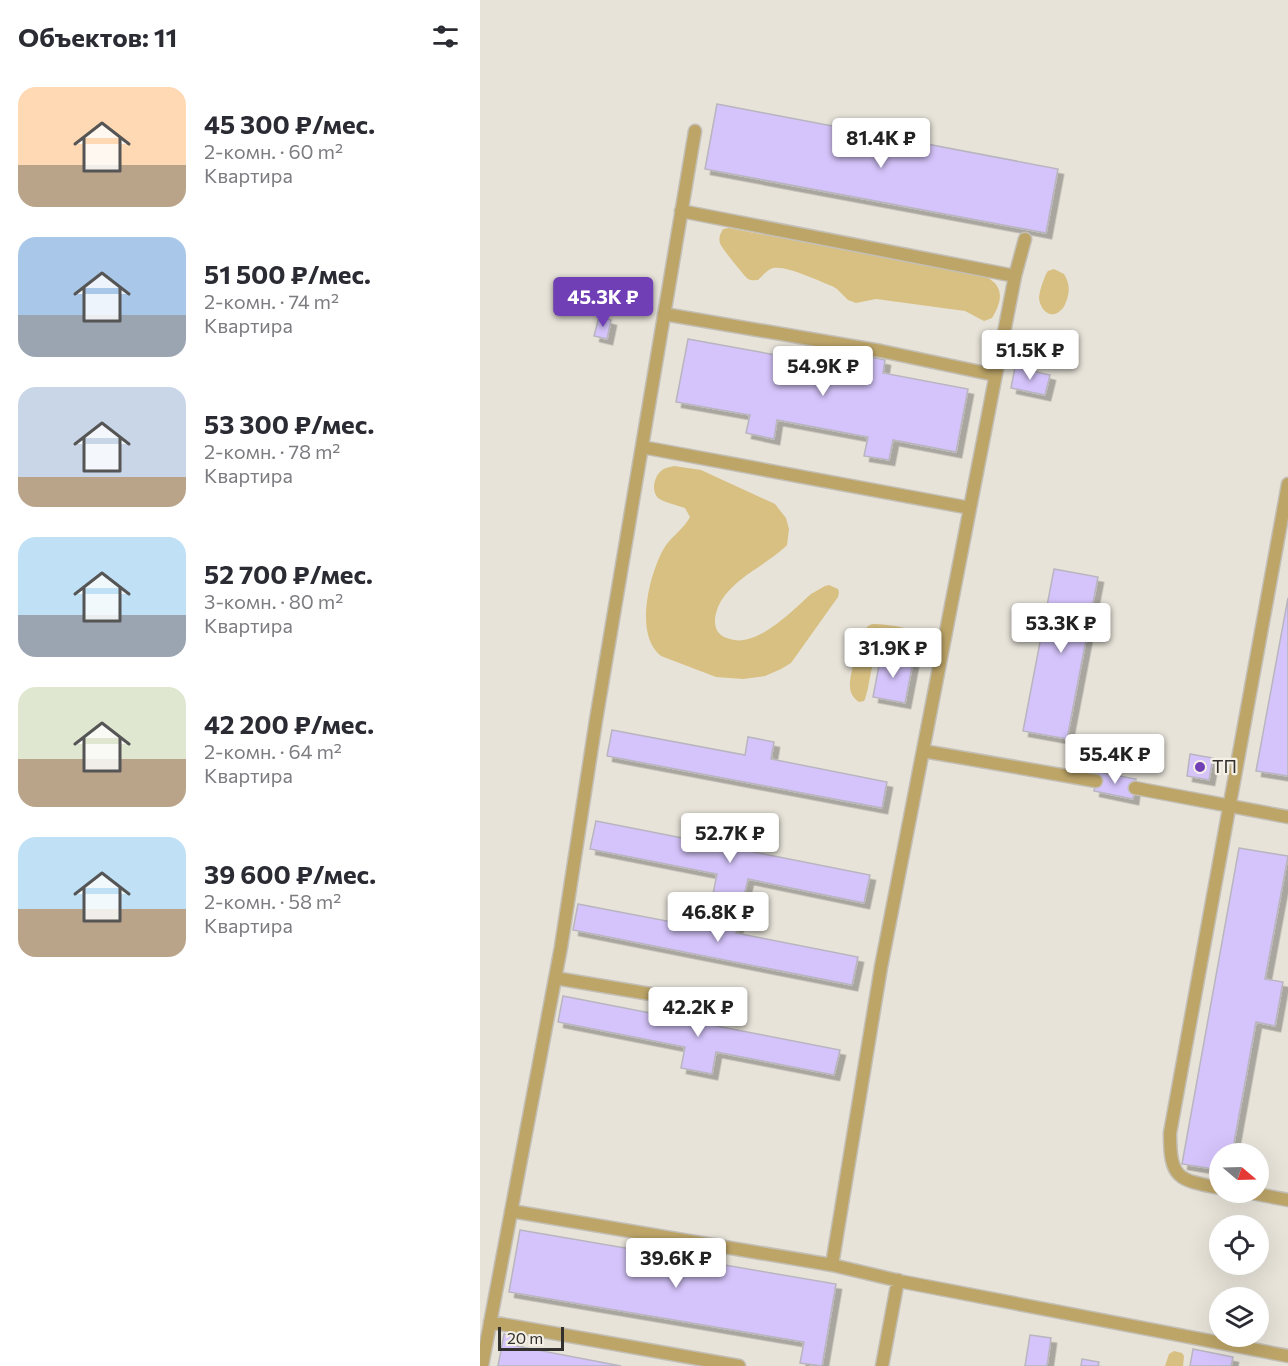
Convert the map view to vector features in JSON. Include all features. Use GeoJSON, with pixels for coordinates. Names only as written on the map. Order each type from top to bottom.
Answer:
{"type":"FeatureCollection","features":[{"type":"Feature","properties":{"kind":"lane"},"geometry":{"type":"LineString","coordinates":[[482,1366],[555,978],[694,131]]}},
{"type":"Feature","properties":{"kind":"lane"},"geometry":{"type":"LineString","coordinates":[[681,211],[1015,276]]}},
{"type":"Feature","properties":{"kind":"lane"},"geometry":{"type":"LineString","coordinates":[[832,1265],[881,967],[995,375],[1025,239]]}},
{"type":"Feature","properties":{"kind":"lane"},"geometry":{"type":"LineString","coordinates":[[664,314],[881,351],[995,375]]}},
{"type":"Feature","properties":{"kind":"lane"},"geometry":{"type":"LineString","coordinates":[[642,447],[970,508]]}},
{"type":"Feature","properties":{"kind":"lane"},"geometry":{"type":"LineString","coordinates":[[1209,1186],[1188,1182],[1173,1167],[1170,1133],[1288,484]]}},
{"type":"Feature","properties":{"kind":"lane"},"geometry":{"type":"LineString","coordinates":[[922,751],[1096,780]]}},
{"type":"Feature","properties":{"kind":"lane"},"geometry":{"type":"LineString","coordinates":[[1135,788],[1288,817]]}},
{"type":"Feature","properties":{"kind":"lane"},"geometry":{"type":"LineString","coordinates":[[555,978],[728,1007]]}},
{"type":"Feature","properties":{"kind":"lane"},"geometry":{"type":"LineString","coordinates":[[1269,1196],[1288,1200]]}},
{"type":"Feature","properties":{"kind":"lane"},"geometry":{"type":"LineString","coordinates":[[511,1211],[832,1265],[1288,1356]]}},
{"type":"Feature","properties":{"kind":"lane"},"geometry":{"type":"LineString","coordinates":[[882,1366],[898,1280]]}},
{"type":"Feature","properties":{"kind":"lane"},"geometry":{"type":"LineString","coordinates":[[490,1322],[739,1366]]}},
{"type":"Feature","properties":{"kind":"shaded area"},"geometry":{"type":"Polygon","coordinates":[[[729,228],[986,277],[996,285],[1000,300],[992,318],[984,321],[965,311],[876,299],[856,303],[848,300],[832,286],[786,269],[773,268],[758,280],[751,280],[738,268],[720,243],[723,229],[729,228]]]}},
{"type":"Feature","properties":{"kind":"shaded area"},"geometry":{"type":"Polygon","coordinates":[[[1054,269],[1064,274],[1069,291],[1064,307],[1057,313],[1050,314],[1041,306],[1039,297],[1046,274],[1054,269]]]}},
{"type":"Feature","properties":{"kind":"shaded area"},"geometry":{"type":"Polygon","coordinates":[[[674,466],[701,470],[775,504],[786,518],[789,529],[787,545],[734,586],[721,601],[715,621],[716,628],[721,635],[728,639],[751,638],[774,626],[811,594],[825,586],[829,585],[838,589],[838,597],[791,663],[781,669],[765,676],[743,679],[716,677],[661,656],[653,646],[646,620],[649,589],[653,575],[666,545],[690,517],[685,508],[661,500],[655,492],[654,484],[659,474],[664,469],[674,466]]]}},
{"type":"Feature","properties":{"kind":"shaded area"},"geometry":{"type":"Polygon","coordinates":[[[872,624],[904,628],[918,635],[920,640],[913,650],[887,650],[878,654],[873,663],[865,699],[859,702],[851,691],[851,673],[865,630],[872,624]]]}},
{"type":"Feature","properties":{"kind":"shaded area"},"geometry":{"type":"Polygon","coordinates":[[[1174,1351],[1184,1356],[1183,1366],[1165,1366],[1169,1354],[1174,1351]]]}},
{"type":"Feature","properties":{"kind":"building"},"geometry":{"type":"Polygon","coordinates":[[[717,104],[1058,169],[1046,233],[705,169],[717,104]]]}},
{"type":"Feature","properties":{"kind":"building"},"geometry":{"type":"Polygon","coordinates":[[[599,317],[611,320],[607,339],[594,336],[599,317]]]}},
{"type":"Feature","properties":{"kind":"building"},"geometry":{"type":"Polygon","coordinates":[[[688,339],[858,370],[861,355],[885,360],[883,373],[968,389],[956,452],[893,440],[889,460],[864,456],[868,437],[777,420],[774,439],[746,433],[750,415],[676,402],[688,339]]]}},
{"type":"Feature","properties":{"kind":"building"},"geometry":{"type":"Polygon","coordinates":[[[1015,367],[1050,375],[1045,395],[1011,388],[1015,367]]]}},
{"type":"Feature","properties":{"kind":"building"},"geometry":{"type":"Polygon","coordinates":[[[1054,569],[1098,577],[1067,739],[1023,731],[1054,569]]]}},
{"type":"Feature","properties":{"kind":"building"},"geometry":{"type":"Polygon","coordinates":[[[1288,598],[1288,776],[1256,771],[1288,598]]]}},
{"type":"Feature","properties":{"kind":"building"},"geometry":{"type":"Polygon","coordinates":[[[881,655],[913,662],[905,703],[873,697],[881,655]]]}},
{"type":"Feature","properties":{"kind":"building"},"geometry":{"type":"Polygon","coordinates":[[[612,730],[745,755],[748,737],[774,742],[771,759],[887,782],[882,808],[607,756],[612,730]]]}},
{"type":"Feature","properties":{"kind":"building","name":"ТП"},"geometry":{"type":"Polygon","coordinates":[[[1190,754],[1213,758],[1209,780],[1187,776],[1190,754]]]}},
{"type":"Feature","properties":{"kind":"building"},"geometry":{"type":"Polygon","coordinates":[[[1098,772],[1136,779],[1133,799],[1094,791],[1098,772]]]}},
{"type":"Feature","properties":{"kind":"building"},"geometry":{"type":"Polygon","coordinates":[[[596,821],[870,875],[864,903],[748,879],[743,900],[713,894],[717,874],[590,849],[596,821]]]}},
{"type":"Feature","properties":{"kind":"building"},"geometry":{"type":"Polygon","coordinates":[[[1239,848],[1288,856],[1265,979],[1283,982],[1275,1026],[1256,1022],[1234,1143],[1209,1143],[1209,1168],[1182,1164],[1239,848]]]}},
{"type":"Feature","properties":{"kind":"building"},"geometry":{"type":"Polygon","coordinates":[[[578,904],[708,929],[712,912],[740,917],[736,933],[858,957],[852,985],[573,930],[578,904]]]}},
{"type":"Feature","properties":{"kind":"building"},"geometry":{"type":"Polygon","coordinates":[[[563,996],[840,1050],[834,1075],[716,1052],[712,1074],[681,1068],[685,1047],[558,1022],[563,996]]]}},
{"type":"Feature","properties":{"kind":"building"},"geometry":{"type":"Polygon","coordinates":[[[520,1230],[836,1284],[822,1366],[800,1363],[804,1342],[509,1292],[520,1230]]]}},
{"type":"Feature","properties":{"kind":"building"},"geometry":{"type":"Polygon","coordinates":[[[504,1334],[518,1336],[516,1346],[621,1366],[498,1366],[504,1334]]]}},
{"type":"Feature","properties":{"kind":"building"},"geometry":{"type":"Polygon","coordinates":[[[1030,1335],[1051,1338],[1047,1366],[1025,1366],[1030,1335]]]}},
{"type":"Feature","properties":{"kind":"building"},"geometry":{"type":"Polygon","coordinates":[[[1193,1349],[1233,1357],[1231,1366],[1190,1366],[1193,1349]]]}},
{"type":"Feature","properties":{"kind":"building"},"geometry":{"type":"Polygon","coordinates":[[[1082,1359],[1099,1362],[1098,1366],[1081,1366],[1082,1359]]]}},
{"type":"Feature","properties":{"kind":"place","name":"ТП"},"geometry":{"type":"Point","coordinates":[1200,767]}}]}
